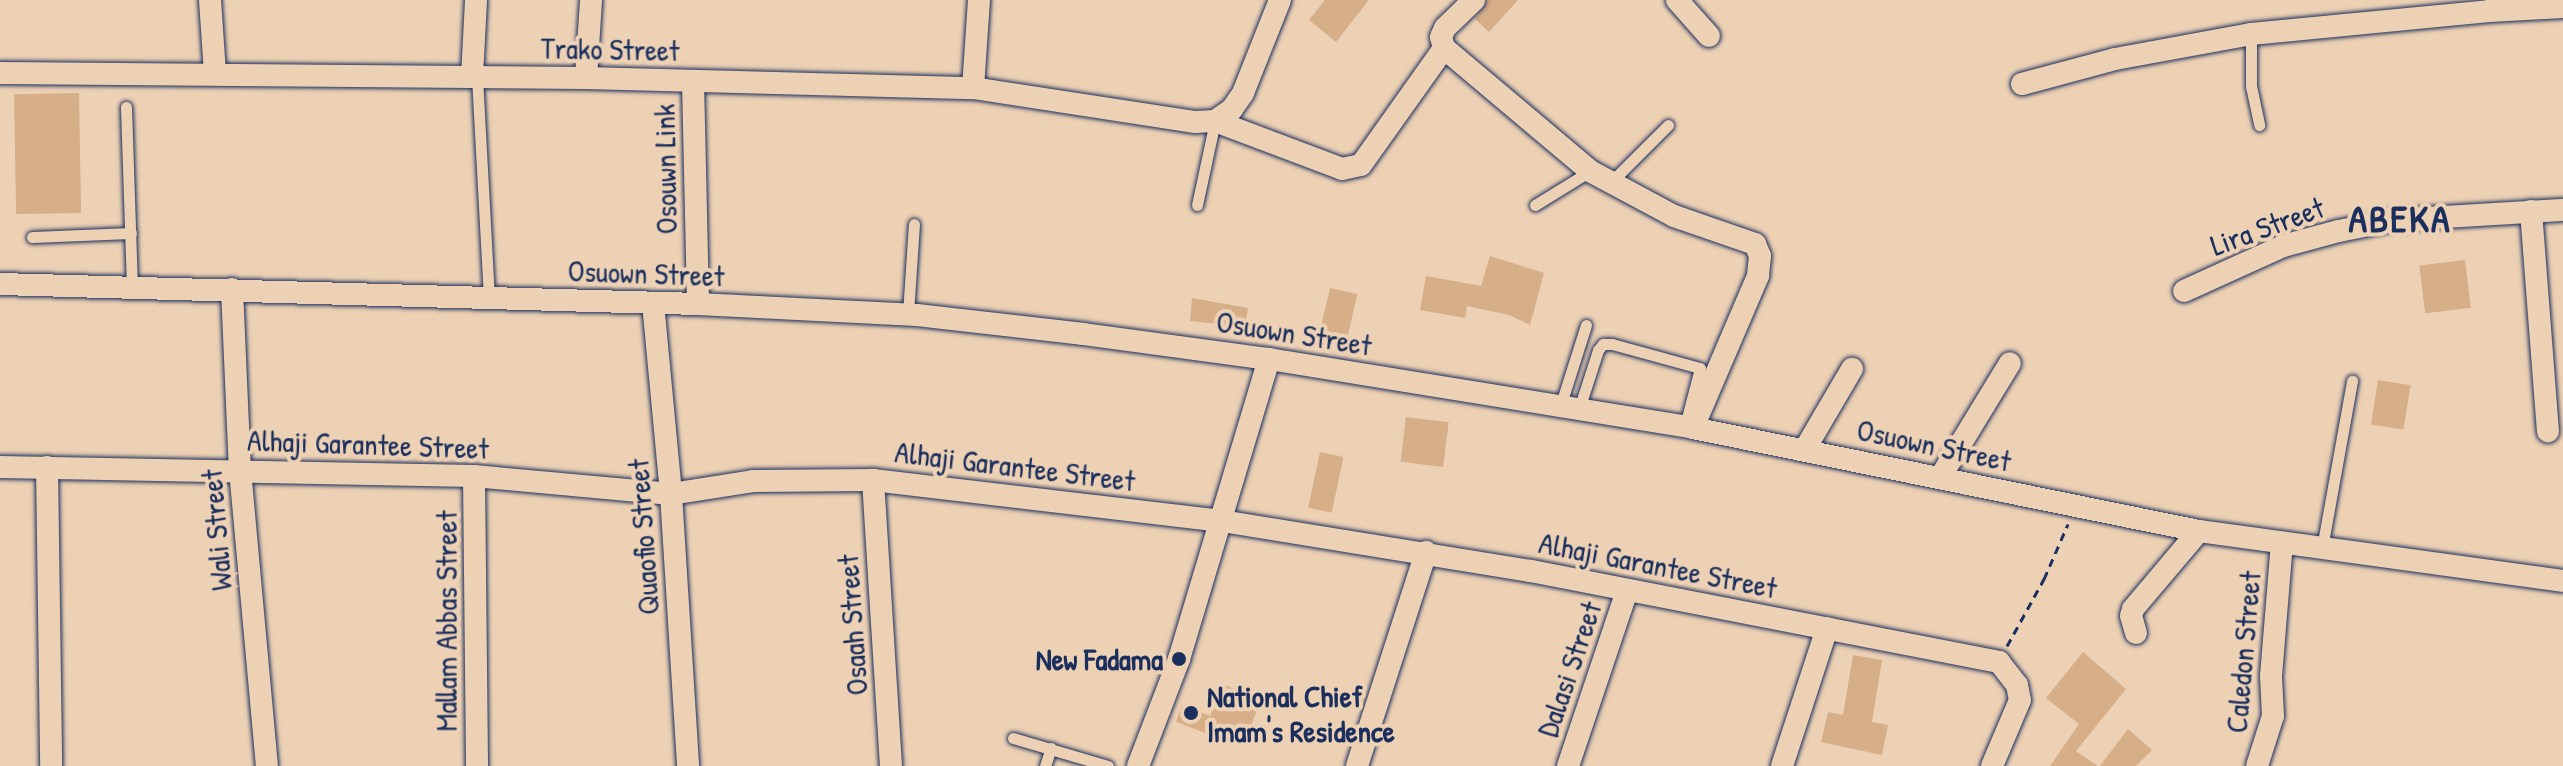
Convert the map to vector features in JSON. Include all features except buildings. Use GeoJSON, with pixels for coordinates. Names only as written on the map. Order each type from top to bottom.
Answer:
{"type":"FeatureCollection","features":[{"type":"Feature","properties":{"kind":"street"},"geometry":{"type":"LineString","coordinates":[[210,0],[215,74]]}},
{"type":"Feature","properties":{"kind":"street"},"geometry":{"type":"LineString","coordinates":[[474,77],[476,0]]}},
{"type":"Feature","properties":{"kind":"street"},"geometry":{"type":"LineString","coordinates":[[586,78],[591,0]]}},
{"type":"Feature","properties":{"kind":"street"},"geometry":{"type":"LineString","coordinates":[[973,88],[979,0]]}},
{"type":"Feature","properties":{"kind":"street"},"geometry":{"type":"LineString","coordinates":[[1215,121],[1232,109],[1243,93],[1280,0]]}},
{"type":"Feature","properties":{"kind":"street"},"geometry":{"type":"LineString","coordinates":[[1474,0],[1445,28],[1441,37],[1444,48],[1590,171],[1674,216],[1746,238],[1755,244],[1760,256],[1758,276],[1688,428]]}},
{"type":"Feature","properties":{"kind":"street"},"geometry":{"type":"LineString","coordinates":[[1677,0],[1709,36]]}},
{"type":"Feature","properties":{"kind":"street"},"geometry":{"type":"LineString","coordinates":[[2022,84],[2115,59],[2251,34],[2563,7]]}},
{"type":"Feature","properties":{"kind":"street","name":"Trako Street"},"geometry":{"type":"LineString","coordinates":[[0,73],[586,78],[973,88],[1195,122],[1215,121],[1342,169],[1361,165],[1444,48]]}},
{"type":"Feature","properties":{"kind":"street","name":"Osouwn Link"},"geometry":{"type":"LineString","coordinates":[[693,81],[698,304]]}},
{"type":"Feature","properties":{"kind":"street","name":"Lira Street"},"geometry":{"type":"LineString","coordinates":[[2184,291],[2283,246],[2339,231],[2393,220],[2563,210]]}},
{"type":"Feature","properties":{"kind":"street"},"geometry":{"type":"LineString","coordinates":[[2531,211],[2548,431]]}},
{"type":"Feature","properties":{"kind":"street","name":"Osuown Street"},"geometry":{"type":"LineString","coordinates":[[0,284],[698,304],[908,314],[1269,359],[1805,449],[2199,531],[2563,581]]}},
{"type":"Feature","properties":{"kind":"street","name":"Wali Street"},"geometry":{"type":"LineString","coordinates":[[232,289],[240,470],[267,766]]}},
{"type":"Feature","properties":{"kind":"street","name":"Quaofio Street"},"geometry":{"type":"LineString","coordinates":[[653,303],[671,494],[688,766]]}},
{"type":"Feature","properties":{"kind":"street"},"geometry":{"type":"LineString","coordinates":[[1138,766],[1179,659],[1269,359]]}},
{"type":"Feature","properties":{"kind":"street"},"geometry":{"type":"LineString","coordinates":[[1941,476],[2010,363]]}},
{"type":"Feature","properties":{"kind":"street"},"geometry":{"type":"LineString","coordinates":[[1805,449],[1852,369]]}},
{"type":"Feature","properties":{"kind":"street","name":"Alhaji Garantee Street"},"geometry":{"type":"LineString","coordinates":[[0,467],[474,476],[671,494],[753,481],[873,480],[1222,521],[1426,552],[1827,628],[2003,667]]}},
{"type":"Feature","properties":{"kind":"street"},"geometry":{"type":"LineString","coordinates":[[47,467],[51,766]]}},
{"type":"Feature","properties":{"kind":"street","name":"Mallam Abbas Street"},"geometry":{"type":"LineString","coordinates":[[474,476],[477,766]]}},
{"type":"Feature","properties":{"kind":"street","name":"Osaah Street"},"geometry":{"type":"LineString","coordinates":[[873,480],[891,766]]}},
{"type":"Feature","properties":{"kind":"street"},"geometry":{"type":"LineString","coordinates":[[2136,633],[2131,616],[2133,609],[2199,531]]}},
{"type":"Feature","properties":{"kind":"street","name":"Caledon Street"},"geometry":{"type":"LineString","coordinates":[[2257,766],[2273,716],[2271,676],[2282,542]]}},
{"type":"Feature","properties":{"kind":"street"},"geometry":{"type":"LineString","coordinates":[[1357,766],[1426,552]]}},
{"type":"Feature","properties":{"kind":"street","name":"Dalasi Street"},"geometry":{"type":"LineString","coordinates":[[1568,766],[1627,591]]}},
{"type":"Feature","properties":{"kind":"street"},"geometry":{"type":"LineString","coordinates":[[1782,766],[1827,628]]}},
{"type":"Feature","properties":{"kind":"street"},"geometry":{"type":"LineString","coordinates":[[1992,766],[2020,700],[2017,685],[2003,667]]}},
{"type":"Feature","properties":{"kind":"lane"},"geometry":{"type":"LineString","coordinates":[[2251,34],[2251,86],[2259,125]]}},
{"type":"Feature","properties":{"kind":"lane"},"geometry":{"type":"LineString","coordinates":[[474,77],[489,298]]}},
{"type":"Feature","properties":{"kind":"lane"},"geometry":{"type":"LineString","coordinates":[[126,107],[132,287]]}},
{"type":"Feature","properties":{"kind":"lane"},"geometry":{"type":"LineString","coordinates":[[1197,205],[1215,121]]}},
{"type":"Feature","properties":{"kind":"lane"},"geometry":{"type":"LineString","coordinates":[[1610,183],[1668,125]]}},
{"type":"Feature","properties":{"kind":"lane"},"geometry":{"type":"LineString","coordinates":[[1535,205],[1590,171]]}},
{"type":"Feature","properties":{"kind":"lane"},"geometry":{"type":"LineString","coordinates":[[908,314],[914,224]]}},
{"type":"Feature","properties":{"kind":"lane"},"geometry":{"type":"LineString","coordinates":[[32,237],[131,233]]}},
{"type":"Feature","properties":{"kind":"lane"},"geometry":{"type":"LineString","coordinates":[[1569,408],[1586,325]]}},
{"type":"Feature","properties":{"kind":"lane"},"geometry":{"type":"LineString","coordinates":[[1569,408],[1598,350],[1603,344],[1612,344],[1700,368],[1702,372],[1688,428]]}},
{"type":"Feature","properties":{"kind":"lane"},"geometry":{"type":"LineString","coordinates":[[2322,548],[2352,381]]}},
{"type":"Feature","properties":{"kind":"lane"},"geometry":{"type":"LineString","coordinates":[[1013,738],[1108,766]]}},
{"type":"Feature","properties":{"kind":"lane"},"geometry":{"type":"LineString","coordinates":[[1045,766],[1051,748]]}},
{"type":"Feature","properties":{"kind":"path"},"geometry":{"type":"LineString","coordinates":[[2003,667],[2076,506]]}},
{"type":"Feature","properties":{"kind":"place","name":"New Fadama"},"geometry":{"type":"Point","coordinates":[1179,659]}},
{"type":"Feature","properties":{"kind":"place","name":"National Chief Imam's Residence"},"geometry":{"type":"Point","coordinates":[1191,713]}},
{"type":"Feature","properties":{"kind":"district","name":"ABEKA"},"geometry":{"type":"Point","coordinates":[2400,219]}}]}
